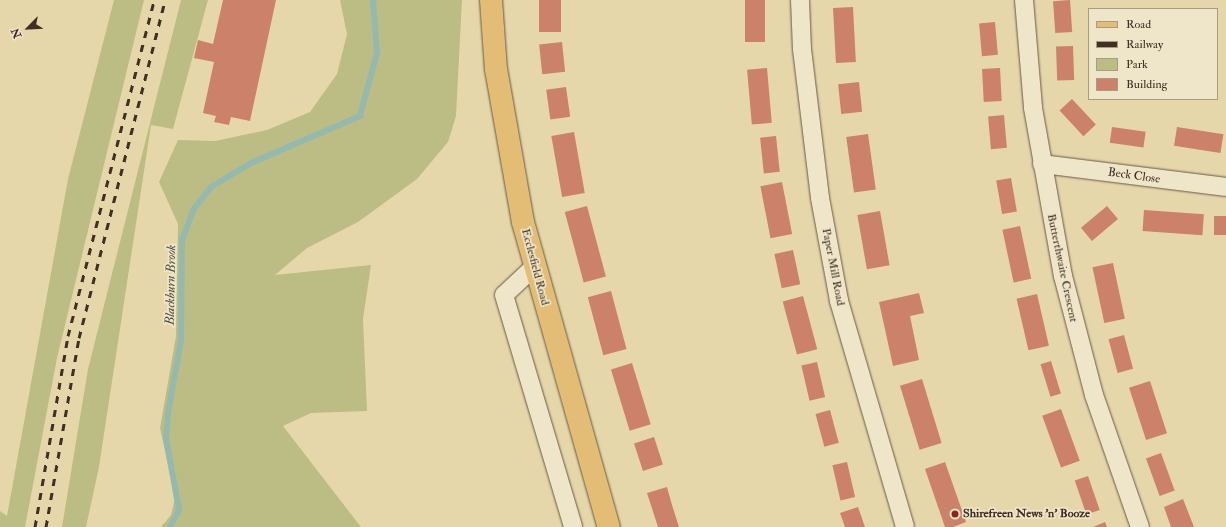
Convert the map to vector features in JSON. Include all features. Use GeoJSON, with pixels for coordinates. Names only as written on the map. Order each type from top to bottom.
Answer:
{"type":"FeatureCollection","features":[{"type":"Feature","properties":{"kind":"main road","name":"Ecclesfield Road"},"geometry":{"type":"LineString","coordinates":[[491,0],[507,142],[535,266],[609,527]]}},
{"type":"Feature","properties":{"kind":"street","name":"Paper Mill Road"},"geometry":{"type":"LineString","coordinates":[[800,0],[802,49],[820,198],[839,300],[905,527]]}},
{"type":"Feature","properties":{"kind":"street","name":"Butterthwaite Crescent"},"geometry":{"type":"LineString","coordinates":[[1024,0],[1033,108],[1042,164],[1078,338],[1140,527]]}},
{"type":"Feature","properties":{"kind":"street","name":"Beck Close"},"geometry":{"type":"LineString","coordinates":[[1042,164],[1226,187]]}},
{"type":"Feature","properties":{"kind":"street"},"geometry":{"type":"LineString","coordinates":[[535,266],[504,295],[573,527]]}},
{"type":"Feature","properties":{"kind":"green space"},"geometry":{"type":"Polygon","coordinates":[[[114,0],[144,0],[57,358],[25,527],[0,527],[0,511],[7,516],[68,179],[114,0]]]}},
{"type":"Feature","properties":{"kind":"green space"},"geometry":{"type":"Polygon","coordinates":[[[181,0],[208,0],[173,129],[151,125],[99,467],[86,527],[62,527],[88,369],[181,0]]]}},
{"type":"Feature","properties":{"kind":"green space"},"geometry":{"type":"Polygon","coordinates":[[[340,0],[462,0],[456,116],[448,142],[417,179],[358,222],[307,248],[275,275],[371,265],[363,319],[367,411],[311,413],[283,426],[361,527],[161,527],[171,515],[175,498],[160,428],[176,336],[178,224],[159,182],[178,140],[215,141],[267,130],[310,112],[337,74],[347,34],[340,0]]]}},
{"type":"Feature","properties":{"kind":"building"},"geometry":{"type":"Polygon","coordinates":[[[223,0],[276,0],[250,121],[231,117],[229,125],[214,122],[216,116],[203,113],[214,62],[194,58],[198,40],[213,44],[223,0]]]}},
{"type":"Feature","properties":{"kind":"building"},"geometry":{"type":"Polygon","coordinates":[[[539,0],[561,0],[561,32],[539,32],[539,0]]]}},
{"type":"Feature","properties":{"kind":"building"},"geometry":{"type":"Polygon","coordinates":[[[745,0],[765,0],[765,42],[745,42],[745,0]]]}},
{"type":"Feature","properties":{"kind":"building"},"geometry":{"type":"Polygon","coordinates":[[[1070,0],[1072,32],[1055,33],[1053,1],[1070,0]]]}},
{"type":"Feature","properties":{"kind":"building"},"geometry":{"type":"Polygon","coordinates":[[[853,7],[856,62],[836,63],[833,8],[853,7]]]}},
{"type":"Feature","properties":{"kind":"building"},"geometry":{"type":"Polygon","coordinates":[[[995,22],[998,55],[982,56],[979,23],[995,22]]]}},
{"type":"Feature","properties":{"kind":"building"},"geometry":{"type":"Polygon","coordinates":[[[562,42],[565,72],[542,74],[539,44],[562,42]]]}},
{"type":"Feature","properties":{"kind":"building"},"geometry":{"type":"Polygon","coordinates":[[[1073,46],[1074,80],[1057,81],[1056,47],[1073,46]]]}},
{"type":"Feature","properties":{"kind":"building"},"geometry":{"type":"Polygon","coordinates":[[[767,68],[772,123],[752,125],[747,70],[767,68]]]}},
{"type":"Feature","properties":{"kind":"building"},"geometry":{"type":"Polygon","coordinates":[[[1000,68],[1002,101],[984,102],[982,69],[1000,68]]]}},
{"type":"Feature","properties":{"kind":"building"},"geometry":{"type":"Polygon","coordinates":[[[859,82],[862,112],[841,114],[838,84],[859,82]]]}},
{"type":"Feature","properties":{"kind":"building"},"geometry":{"type":"Polygon","coordinates":[[[566,87],[570,117],[550,119],[546,90],[566,87]]]}},
{"type":"Feature","properties":{"kind":"building"},"geometry":{"type":"Polygon","coordinates":[[[1072,99],[1096,125],[1083,136],[1060,111],[1072,99]]]}},
{"type":"Feature","properties":{"kind":"building"},"geometry":{"type":"Polygon","coordinates":[[[1004,115],[1007,148],[991,149],[988,116],[1004,115]]]}},
{"type":"Feature","properties":{"kind":"building"},"geometry":{"type":"Polygon","coordinates":[[[1112,127],[1146,132],[1143,148],[1110,143],[1112,127]]]}},
{"type":"Feature","properties":{"kind":"building"},"geometry":{"type":"Polygon","coordinates":[[[1177,127],[1223,134],[1220,153],[1174,146],[1177,127]]]}},
{"type":"Feature","properties":{"kind":"building"},"geometry":{"type":"Polygon","coordinates":[[[574,132],[585,193],[562,197],[551,136],[574,132]]]}},
{"type":"Feature","properties":{"kind":"building"},"geometry":{"type":"Polygon","coordinates":[[[868,134],[876,189],[854,193],[846,137],[868,134]]]}},
{"type":"Feature","properties":{"kind":"building"},"geometry":{"type":"Polygon","coordinates":[[[776,136],[780,172],[764,173],[760,138],[776,136]]]}},
{"type":"Feature","properties":{"kind":"building"},"geometry":{"type":"Polygon","coordinates":[[[1011,178],[1017,211],[1002,214],[996,181],[1011,178]]]}},
{"type":"Feature","properties":{"kind":"building"},"geometry":{"type":"Polygon","coordinates":[[[782,182],[792,234],[771,238],[760,186],[782,182]]]}},
{"type":"Feature","properties":{"kind":"building"},"geometry":{"type":"Polygon","coordinates":[[[587,206],[606,277],[584,282],[565,212],[587,206]]]}},
{"type":"Feature","properties":{"kind":"building"},"geometry":{"type":"Polygon","coordinates":[[[1107,206],[1118,219],[1092,241],[1081,228],[1107,206]]]}},
{"type":"Feature","properties":{"kind":"building"},"geometry":{"type":"Polygon","coordinates":[[[1144,210],[1204,214],[1202,235],[1143,231],[1144,210]]]}},
{"type":"Feature","properties":{"kind":"building"},"geometry":{"type":"Polygon","coordinates":[[[880,211],[890,265],[867,269],[857,215],[880,211]]]}},
{"type":"Feature","properties":{"kind":"building"},"geometry":{"type":"Polygon","coordinates":[[[1214,216],[1226,216],[1226,235],[1214,235],[1214,216]]]}},
{"type":"Feature","properties":{"kind":"building"},"geometry":{"type":"Polygon","coordinates":[[[1020,226],[1031,279],[1014,283],[1002,230],[1020,226]]]}},
{"type":"Feature","properties":{"kind":"building"},"geometry":{"type":"Polygon","coordinates":[[[793,250],[800,284],[782,288],[774,254],[793,250]]]}},
{"type":"Feature","properties":{"kind":"building"},"geometry":{"type":"Polygon","coordinates":[[[1113,263],[1125,319],[1104,323],[1092,267],[1113,263]]]}},
{"type":"Feature","properties":{"kind":"building"},"geometry":{"type":"Polygon","coordinates":[[[611,291],[627,349],[603,355],[588,297],[611,291]]]}},
{"type":"Feature","properties":{"kind":"building"},"geometry":{"type":"Polygon","coordinates":[[[919,293],[924,313],[910,316],[919,360],[893,366],[879,302],[919,293]]]}},
{"type":"Feature","properties":{"kind":"building"},"geometry":{"type":"Polygon","coordinates":[[[1037,294],[1049,346],[1028,350],[1017,299],[1037,294]]]}},
{"type":"Feature","properties":{"kind":"building"},"geometry":{"type":"Polygon","coordinates":[[[803,296],[817,349],[797,355],[783,301],[803,296]]]}},
{"type":"Feature","properties":{"kind":"building"},"geometry":{"type":"Polygon","coordinates":[[[1124,335],[1133,369],[1118,373],[1109,339],[1124,335]]]}},
{"type":"Feature","properties":{"kind":"building"},"geometry":{"type":"Polygon","coordinates":[[[1051,361],[1061,394],[1050,397],[1040,364],[1051,361]]]}},
{"type":"Feature","properties":{"kind":"building"},"geometry":{"type":"Polygon","coordinates":[[[817,362],[825,397],[810,401],[801,366],[817,362]]]}},
{"type":"Feature","properties":{"kind":"building"},"geometry":{"type":"Polygon","coordinates":[[[632,363],[651,424],[630,431],[611,369],[632,363]]]}},
{"type":"Feature","properties":{"kind":"building"},"geometry":{"type":"Polygon","coordinates":[[[922,379],[942,443],[920,450],[900,386],[922,379]]]}},
{"type":"Feature","properties":{"kind":"building"},"geometry":{"type":"Polygon","coordinates":[[[1150,381],[1167,433],[1146,440],[1129,388],[1150,381]]]}},
{"type":"Feature","properties":{"kind":"building"},"geometry":{"type":"Polygon","coordinates":[[[1061,409],[1080,461],[1061,468],[1042,416],[1061,409]]]}},
{"type":"Feature","properties":{"kind":"building"},"geometry":{"type":"Polygon","coordinates":[[[830,410],[839,443],[824,447],[816,414],[830,410]]]}},
{"type":"Feature","properties":{"kind":"building"},"geometry":{"type":"Polygon","coordinates":[[[654,437],[663,465],[643,471],[634,443],[654,437]]]}},
{"type":"Feature","properties":{"kind":"building"},"geometry":{"type":"Polygon","coordinates":[[[1161,453],[1175,491],[1160,496],[1146,458],[1161,453]]]}},
{"type":"Feature","properties":{"kind":"building"},"geometry":{"type":"Polygon","coordinates":[[[847,462],[855,497],[840,500],[832,465],[847,462]]]}},
{"type":"Feature","properties":{"kind":"building"},"geometry":{"type":"Polygon","coordinates":[[[945,462],[966,522],[953,527],[945,527],[925,469],[945,462]]]}},
{"type":"Feature","properties":{"kind":"building"},"geometry":{"type":"Polygon","coordinates":[[[1088,476],[1100,510],[1086,515],[1075,481],[1088,476]]]}},
{"type":"Feature","properties":{"kind":"building"},"geometry":{"type":"Polygon","coordinates":[[[667,487],[679,527],[658,527],[647,493],[667,487]]]}},
{"type":"Feature","properties":{"kind":"building"},"geometry":{"type":"Polygon","coordinates":[[[1183,499],[1194,527],[1171,527],[1164,507],[1183,499]]]}},
{"type":"Feature","properties":{"kind":"building"},"geometry":{"type":"Polygon","coordinates":[[[858,507],[865,527],[845,527],[840,513],[858,507]]]}},
{"type":"Feature","properties":{"kind":"building"},"geometry":{"type":"Polygon","coordinates":[[[1105,522],[1107,527],[1093,527],[1105,522]]]}},
{"type":"Feature","properties":{"kind":"waterway","name":"Blackburn Brook"},"geometry":{"type":"LineString","coordinates":[[170,527],[179,510],[166,438],[168,413],[181,341],[182,240],[194,209],[211,187],[251,163],[360,116],[377,53],[373,0]]}},
{"type":"Feature","properties":{"kind":"railway"},"geometry":{"type":"LineString","coordinates":[[35,527],[68,336],[154,0]]}},
{"type":"Feature","properties":{"kind":"railway"},"geometry":{"type":"LineString","coordinates":[[46,527],[79,338],[165,0]]}},
{"type":"Feature","properties":{"kind":"place","name":"Shirefreen News 'n' Booze"},"geometry":{"type":"Point","coordinates":[955,514]}}]}
